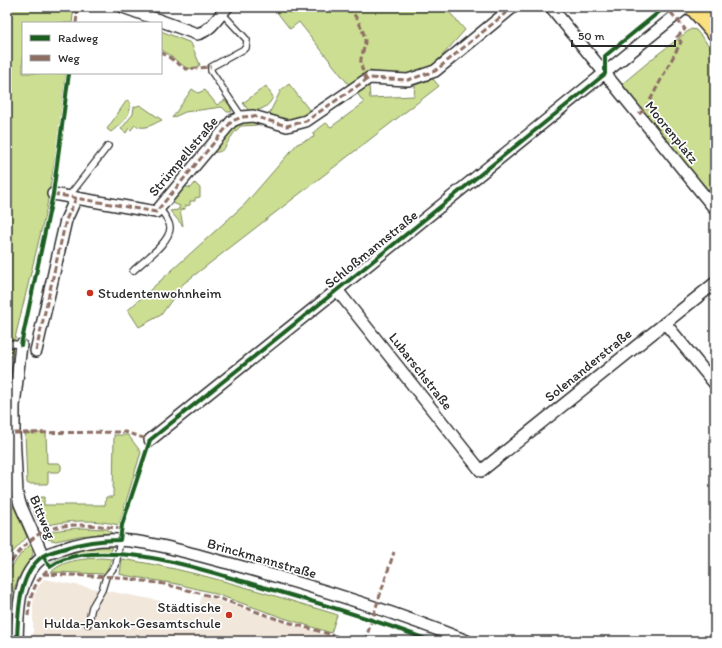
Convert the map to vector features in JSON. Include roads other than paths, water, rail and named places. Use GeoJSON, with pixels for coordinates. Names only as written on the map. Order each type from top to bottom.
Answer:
{"type":"FeatureCollection","features":[{"type":"Feature","properties":{"kind":"main road"},"geometry":{"type":"LineString","coordinates":[[694,7],[715,31]]}},
{"type":"Feature","properties":{"kind":"street"},"geometry":{"type":"LineString","coordinates":[[123,7],[197,34],[204,33],[224,10]]}},
{"type":"Feature","properties":{"kind":"street"},"geometry":{"type":"LineString","coordinates":[[242,117],[253,116],[287,126],[306,121],[326,104],[369,78],[408,80],[434,70],[513,7]]}},
{"type":"Feature","properties":{"kind":"street"},"geometry":{"type":"LineString","coordinates":[[551,7],[605,74]]}},
{"type":"Feature","properties":{"kind":"street","name":"Schloßmannstraße"},"geometry":{"type":"LineString","coordinates":[[150,440],[605,74],[686,7]]}},
{"type":"Feature","properties":{"kind":"street","name":"Moorenplatz"},"geometry":{"type":"LineString","coordinates":[[605,74],[715,209]]}},
{"type":"Feature","properties":{"kind":"street","name":"Strümpellstraße"},"geometry":{"type":"LineString","coordinates":[[53,194],[156,212],[232,121],[242,117]]}},
{"type":"Feature","properties":{"kind":"street"},"geometry":{"type":"LineString","coordinates":[[36,351],[72,197]]}},
{"type":"Feature","properties":{"kind":"street","name":"Solenanderstraße"},"geometry":{"type":"LineString","coordinates":[[481,471],[715,283]]}},
{"type":"Feature","properties":{"kind":"street","name":"Lubarschstraße"},"geometry":{"type":"LineString","coordinates":[[337,290],[481,471]]}},
{"type":"Feature","properties":{"kind":"street"},"geometry":{"type":"LineString","coordinates":[[665,323],[715,384]]}},
{"type":"Feature","properties":{"kind":"street","name":"Bittweg"},"geometry":{"type":"LineString","coordinates":[[17,641],[19,601],[24,584],[36,563],[43,556],[20,504],[17,493],[14,406],[21,345]]}},
{"type":"Feature","properties":{"kind":"street","name":"Brinckmannstraße"},"geometry":{"type":"LineString","coordinates":[[43,556],[61,549],[88,542],[120,540],[168,547],[272,575],[406,617],[467,641]]}},
{"type":"Feature","properties":{"kind":"lane"},"geometry":{"type":"LineString","coordinates":[[224,10],[247,40],[246,48],[211,67],[211,71],[242,117]]}},
{"type":"Feature","properties":{"kind":"lane"},"geometry":{"type":"LineString","coordinates":[[72,197],[108,146]]}},
{"type":"Feature","properties":{"kind":"lane"},"geometry":{"type":"LineString","coordinates":[[133,271],[166,240],[170,226],[168,220],[159,208]]}},
{"type":"Feature","properties":{"kind":"lane"},"geometry":{"type":"LineString","coordinates":[[7,343],[21,345]]}},
{"type":"Feature","properties":{"kind":"lane"},"geometry":{"type":"LineString","coordinates":[[88,624],[92,607],[102,590],[106,577],[116,565],[120,540]]}},
{"type":"Feature","properties":{"kind":"place","name":"Studentenwohnheim"},"geometry":{"type":"Point","coordinates":[90,293]}},
{"type":"Feature","properties":{"kind":"place","name":"Städtische Hulda-Pankok-Gesamtschule"},"geometry":{"type":"Point","coordinates":[229,615]}}]}
